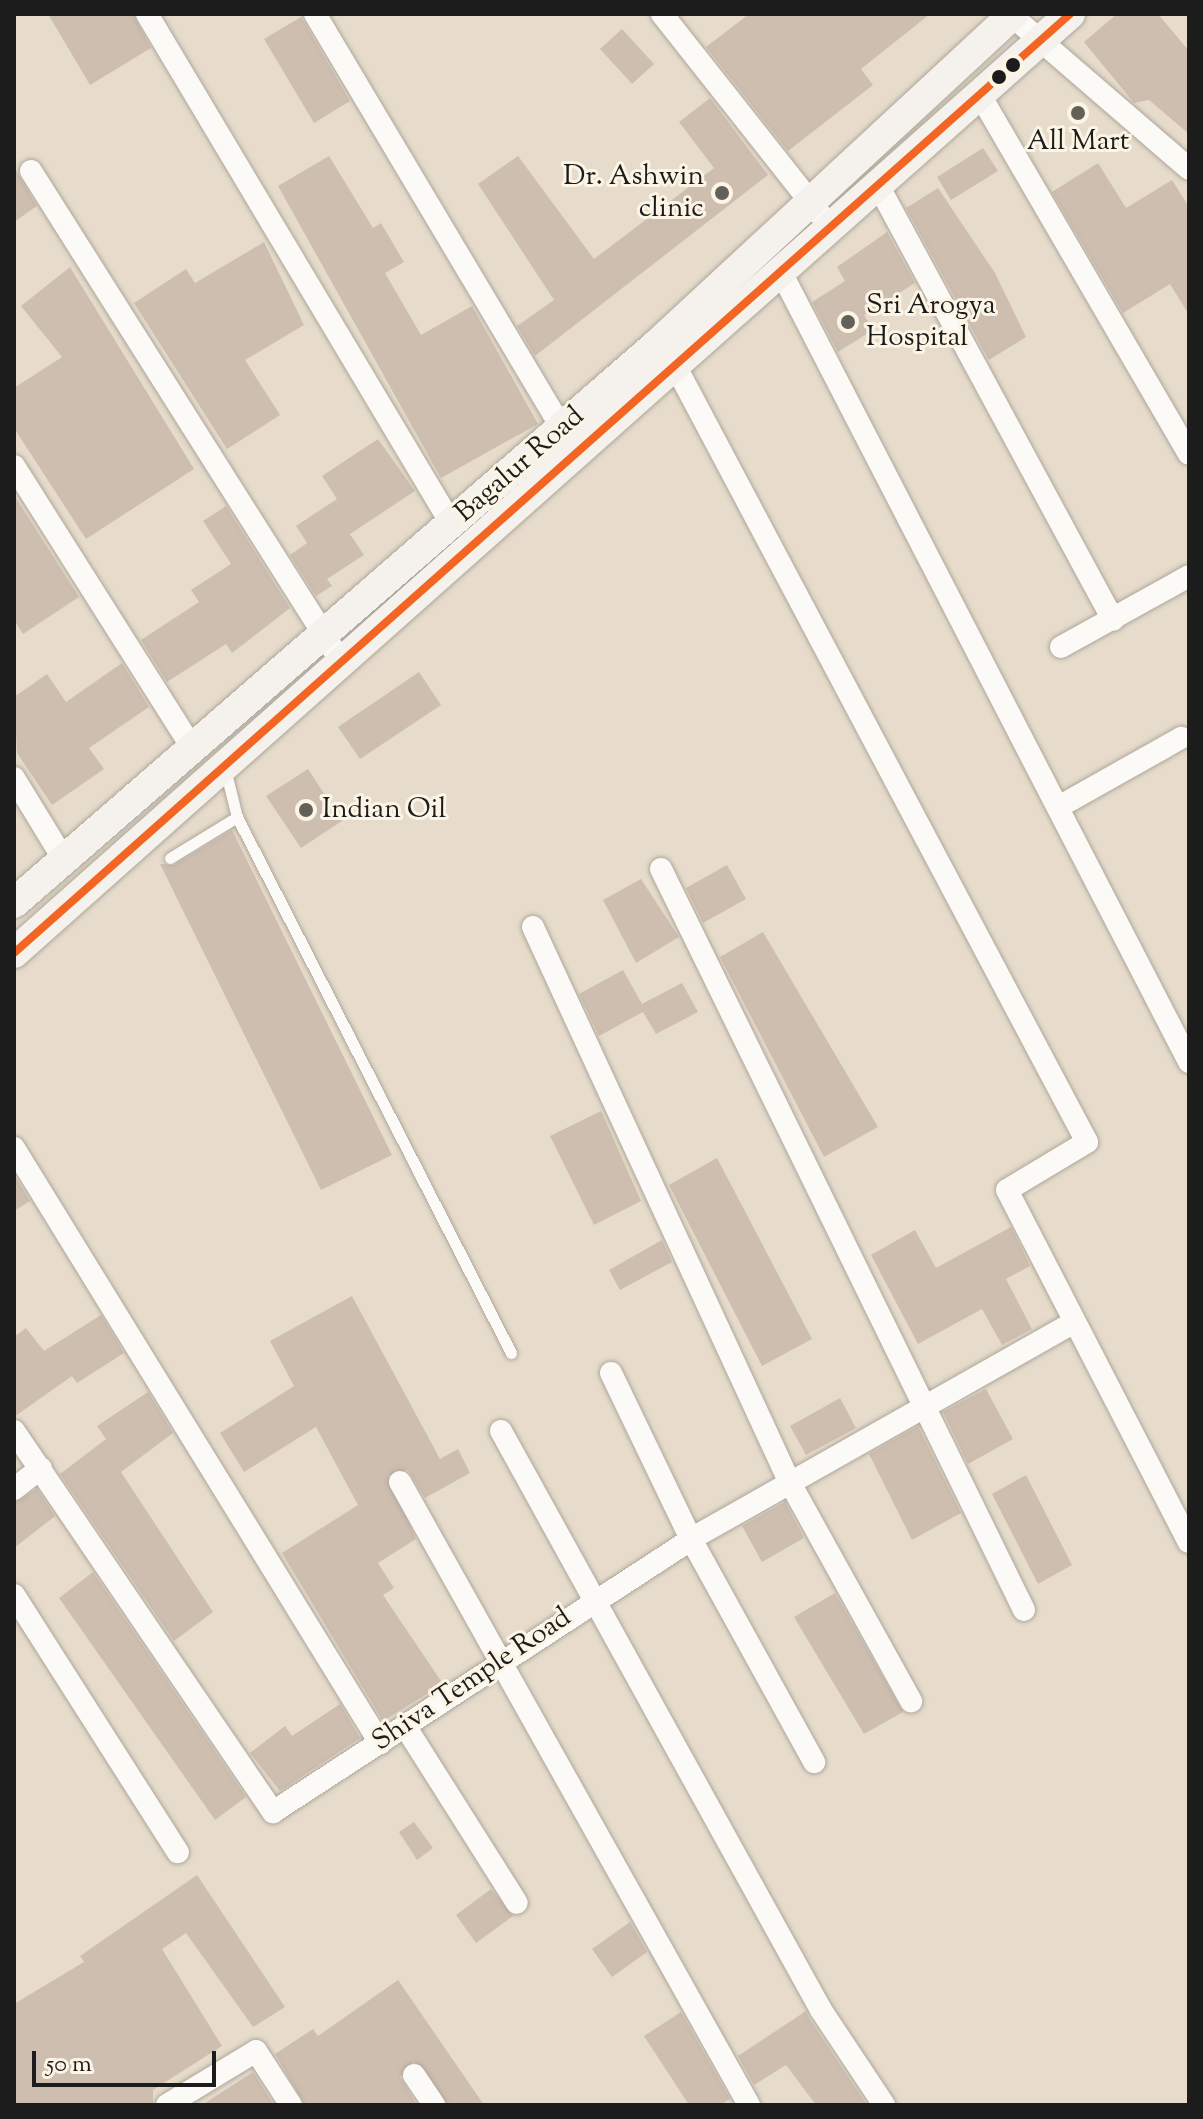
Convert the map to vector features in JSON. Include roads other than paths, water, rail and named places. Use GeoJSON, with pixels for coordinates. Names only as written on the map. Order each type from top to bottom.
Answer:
{"type":"FeatureCollection","features":[{"type":"Feature","properties":{"kind":"main road","name":"Bagalur Road"},"geometry":{"type":"LineString","coordinates":[[14,953],[677,369],[1070,14]]}},
{"type":"Feature","properties":{"kind":"main road","name":"Bagalur Road"},"geometry":{"type":"LineString","coordinates":[[14,903],[562,428],[1013,15]]}},
{"type":"Feature","properties":{"kind":"street"},"geometry":{"type":"LineString","coordinates":[[147,14],[452,525]]}},
{"type":"Feature","properties":{"kind":"street"},"geometry":{"type":"LineString","coordinates":[[315,14],[562,428]]}},
{"type":"Feature","properties":{"kind":"street"},"geometry":{"type":"LineString","coordinates":[[662,14],[832,229]]}},
{"type":"Feature","properties":{"kind":"street"},"geometry":{"type":"LineString","coordinates":[[1013,15],[1189,169]]}},
{"type":"Feature","properties":{"kind":"street"},"geometry":{"type":"LineString","coordinates":[[980,95],[1189,454]]}},
{"type":"Feature","properties":{"kind":"street"},"geometry":{"type":"LineString","coordinates":[[31,171],[343,665]]}},
{"type":"Feature","properties":{"kind":"street"},"geometry":{"type":"LineString","coordinates":[[879,187],[1113,620]]}},
{"type":"Feature","properties":{"kind":"street"},"geometry":{"type":"LineString","coordinates":[[782,274],[1062,805],[1189,1062]]}},
{"type":"Feature","properties":{"kind":"street"},"geometry":{"type":"LineString","coordinates":[[677,369],[1087,1142],[1007,1190],[1189,1542]]}},
{"type":"Feature","properties":{"kind":"street"},"geometry":{"type":"LineString","coordinates":[[14,466],[192,748]]}},
{"type":"Feature","properties":{"kind":"street"},"geometry":{"type":"LineString","coordinates":[[1061,647],[1189,576]]}},
{"type":"Feature","properties":{"kind":"street"},"geometry":{"type":"LineString","coordinates":[[1062,805],[1186,742]]}},
{"type":"Feature","properties":{"kind":"street"},"geometry":{"type":"LineString","coordinates":[[14,778],[64,860]]}},
{"type":"Feature","properties":{"kind":"street"},"geometry":{"type":"LineString","coordinates":[[661,869],[1024,1610]]}},
{"type":"Feature","properties":{"kind":"street"},"geometry":{"type":"LineString","coordinates":[[533,927],[789,1481],[911,1701]]}},
{"type":"Feature","properties":{"kind":"street"},"geometry":{"type":"LineString","coordinates":[[14,1148],[380,1743]]}},
{"type":"Feature","properties":{"kind":"street","name":"Shiva Temple Road"},"geometry":{"type":"LineString","coordinates":[[14,1431],[273,1812],[500,1664],[593,1599],[691,1539],[1074,1322]]}},
{"type":"Feature","properties":{"kind":"street"},"geometry":{"type":"LineString","coordinates":[[611,1373],[691,1539],[814,1762]]}},
{"type":"Feature","properties":{"kind":"street"},"geometry":{"type":"LineString","coordinates":[[501,1431],[821,2010],[884,2105]]}},
{"type":"Feature","properties":{"kind":"street"},"geometry":{"type":"LineString","coordinates":[[14,1489],[41,1468]]}},
{"type":"Feature","properties":{"kind":"street"},"geometry":{"type":"LineString","coordinates":[[400,1482],[749,2105]]}},
{"type":"Feature","properties":{"kind":"street"},"geometry":{"type":"LineString","coordinates":[[14,1595],[178,1852]]}},
{"type":"Feature","properties":{"kind":"street"},"geometry":{"type":"LineString","coordinates":[[405,1726],[517,1903]]}},
{"type":"Feature","properties":{"kind":"street"},"geometry":{"type":"LineString","coordinates":[[167,2105],[256,2051],[291,2105]]}},
{"type":"Feature","properties":{"kind":"street"},"geometry":{"type":"LineString","coordinates":[[414,2075],[434,2105]]}},
{"type":"Feature","properties":{"kind":"lane"},"geometry":{"type":"LineString","coordinates":[[225,768],[237,817],[511,1353]]}},
{"type":"Feature","properties":{"kind":"lane"},"geometry":{"type":"LineString","coordinates":[[170,858],[237,817]]}},
{"type":"Feature","properties":{"kind":"place","name":"All Mart"},"geometry":{"type":"Point","coordinates":[1078,113]}},
{"type":"Feature","properties":{"kind":"place","name":"Dr. Ashwin clinic"},"geometry":{"type":"Point","coordinates":[722,193]}},
{"type":"Feature","properties":{"kind":"place","name":"Sri Arogya Hospital"},"geometry":{"type":"Point","coordinates":[848,322]}},
{"type":"Feature","properties":{"kind":"place","name":"Indian Oil"},"geometry":{"type":"Point","coordinates":[306,810]}}]}
